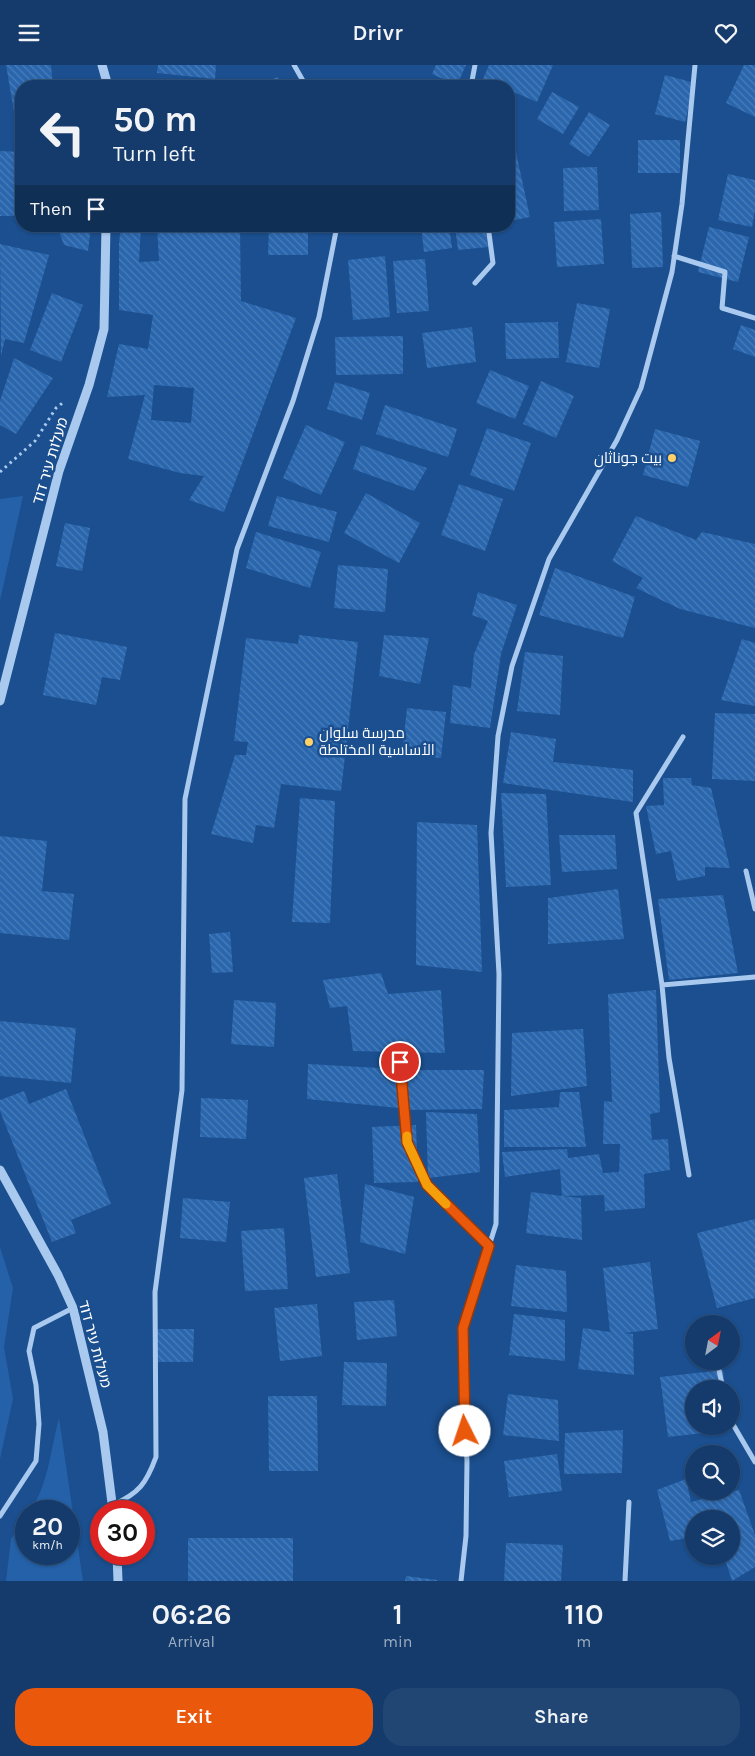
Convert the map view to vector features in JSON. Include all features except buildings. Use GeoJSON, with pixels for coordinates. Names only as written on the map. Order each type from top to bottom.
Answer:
{"type":"FeatureCollection","features":[{"type":"Feature","properties":{"kind":"street"},"geometry":{"type":"LineString","coordinates":[[102,65],[106,80]]}},
{"type":"Feature","properties":{"kind":"street"},"geometry":{"type":"LineString","coordinates":[[294,65],[303,80]]}},
{"type":"Feature","properties":{"kind":"street"},"geometry":{"type":"LineString","coordinates":[[472,80],[475,65]]}},
{"type":"Feature","properties":{"kind":"street"},"geometry":{"type":"LineString","coordinates":[[461,1581],[466,1535],[467,1461],[463,1401],[463,1328],[496,1224],[499,974],[491,833],[498,736],[512,665],[549,559],[617,440],[641,388],[674,256],[682,204],[695,65]]}},
{"type":"Feature","properties":{"kind":"street","name":"מעלות עיר דוד"},"geometry":{"type":"LineString","coordinates":[[0,701],[59,471],[89,385],[104,329],[106,232]]}},
{"type":"Feature","properties":{"kind":"street"},"geometry":{"type":"LineString","coordinates":[[126,1500],[148,1479],[156,1457],[155,1292],[182,1090],[185,799],[237,549],[293,401],[319,317],[337,232]]}},
{"type":"Feature","properties":{"kind":"street"},"geometry":{"type":"LineString","coordinates":[[475,283],[492,263],[489,232]]}},
{"type":"Feature","properties":{"kind":"street"},"geometry":{"type":"LineString","coordinates":[[674,256],[725,272],[722,308],[755,317]]}},
{"type":"Feature","properties":{"kind":"street"},"geometry":{"type":"LineString","coordinates":[[683,737],[636,813],[662,985],[669,1059],[689,1175]]}},
{"type":"Feature","properties":{"kind":"street"},"geometry":{"type":"LineString","coordinates":[[746,871],[755,909]]}},
{"type":"Feature","properties":{"kind":"street"},"geometry":{"type":"LineString","coordinates":[[662,985],[755,977]]}},
{"type":"Feature","properties":{"kind":"street","name":"מעלות עיר דוד"},"geometry":{"type":"LineString","coordinates":[[0,1170],[58,1275],[73,1308],[103,1432],[112,1500]]}},
{"type":"Feature","properties":{"kind":"street"},"geometry":{"type":"LineString","coordinates":[[0,1516],[36,1461],[39,1424],[36,1385],[29,1351],[34,1328],[73,1308]]}},
{"type":"Feature","properties":{"kind":"street"},"geometry":{"type":"LineString","coordinates":[[739,1435],[755,1462]]}},
{"type":"Feature","properties":{"kind":"street"},"geometry":{"type":"LineString","coordinates":[[625,1581],[628,1501]]}},
{"type":"Feature","properties":{"kind":"street"},"geometry":{"type":"LineString","coordinates":[[117,1565],[118,1581]]}},
{"type":"Feature","properties":{"kind":"lane"},"geometry":{"type":"LineString","coordinates":[[400,1062],[407,1142],[427,1185],[489,1246]]}},
{"type":"Feature","properties":{"kind":"path"},"geometry":{"type":"LineString","coordinates":[[0,472],[35,441],[56,408],[89,385]]}},
{"type":"Feature","properties":{"kind":"shaded area"},"geometry":{"type":"Polygon","coordinates":[[[23,496],[0,601],[0,499],[23,496]]]}},
{"type":"Feature","properties":{"kind":"shaded area"},"geometry":{"type":"Polygon","coordinates":[[[0,1247],[13,1288],[4,1347],[13,1399],[0,1459],[0,1247]]]}},
{"type":"Feature","properties":{"kind":"shaded area"},"geometry":{"type":"Polygon","coordinates":[[[59,1418],[71,1500],[36,1500],[48,1466],[59,1418]]]}},
{"type":"Feature","properties":{"kind":"shaded area"},"geometry":{"type":"Polygon","coordinates":[[[15,1533],[15,1565],[80,1565],[80,1561],[83,1581],[6,1581],[11,1539],[15,1533]]]}},
{"type":"Feature","properties":{"kind":"slow traffic"},"geometry":{"type":"LineString","coordinates":[[407,1136],[407,1142],[427,1185],[446,1204]]}},
{"type":"Feature","properties":{"kind":"place","name":"بيت جوناثان"},"geometry":{"type":"Point","coordinates":[672,458]}},
{"type":"Feature","properties":{"kind":"place","name":"مدرسة سلوان الأساسية المختلطة"},"geometry":{"type":"Point","coordinates":[309,742]}},
{"type":"Feature","properties":{"kind":"route"},"geometry":{"type":"LineString","coordinates":[[400,1062],[407,1142],[427,1185],[489,1246],[463,1328],[465,1431]]}}]}
